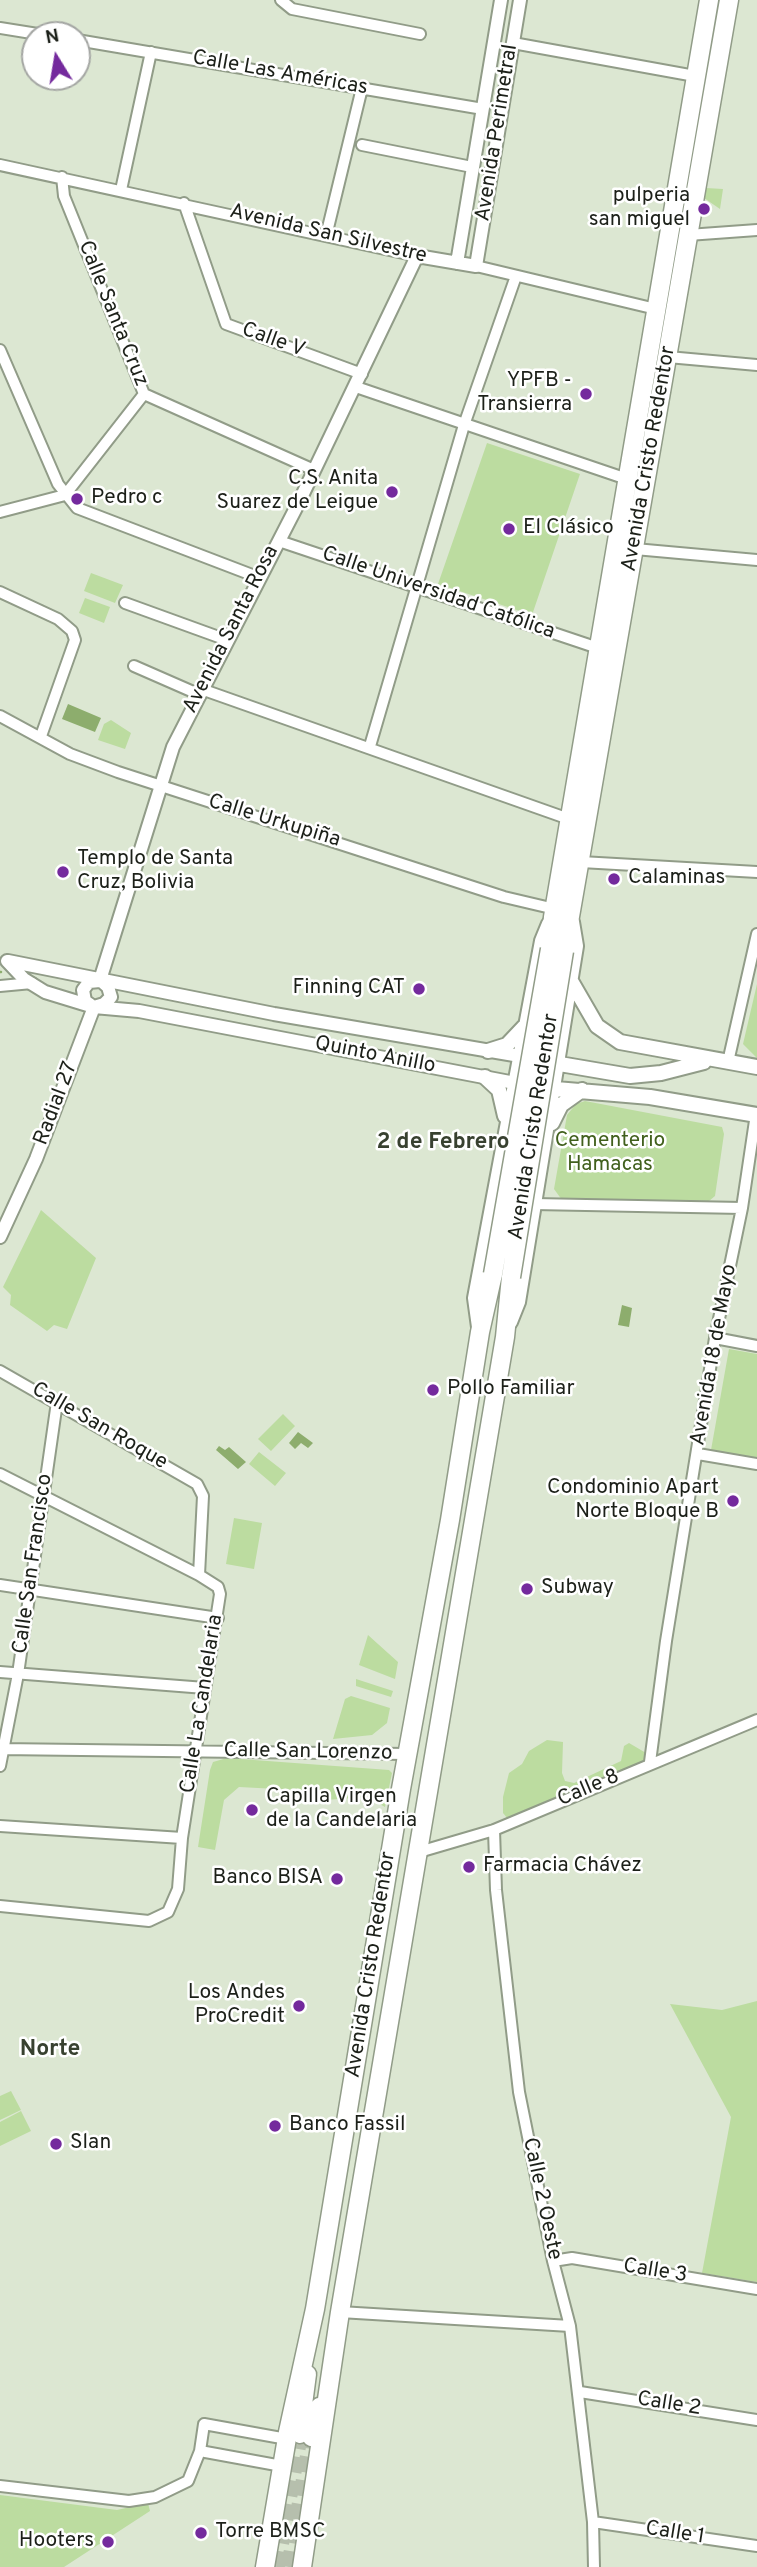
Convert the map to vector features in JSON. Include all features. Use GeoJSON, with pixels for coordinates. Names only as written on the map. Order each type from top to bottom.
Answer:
{"type":"FeatureCollection","features":[{"type":"Feature","properties":{"kind":"highway","name":"Avenida Cristo Redentor"},"geometry":{"type":"LineString","coordinates":[[265,2567],[282,2466],[300,2437],[315,2309],[480,1332],[502,1275],[557,950],[554,913],[569,819],[709,0]]}},
{"type":"Feature","properties":{"kind":"highway","name":"Avenida Cristo Redentor"},"geometry":{"type":"LineString","coordinates":[[557,950],[572,919],[729,0]]}},
{"type":"Feature","properties":{"kind":"highway","name":"Avenida Cristo Redentor"},"geometry":{"type":"LineString","coordinates":[[302,2567],[340,2312],[505,1337],[502,1275]]}},
{"type":"Feature","properties":{"kind":"main road","name":"Avenida Cristo Redentor"},"geometry":{"type":"LineString","coordinates":[[480,1332],[475,1298],[542,942],[554,913]]}},
{"type":"Feature","properties":{"kind":"main road","name":"Avenida Cristo Redentor"},"geometry":{"type":"LineString","coordinates":[[505,1337],[518,1302],[571,981],[576,946],[572,919]]}},
{"type":"Feature","properties":{"kind":"main road"},"geometry":{"type":"LineString","coordinates":[[571,981],[592,1018],[606,1034],[641,1048],[712,1059]]}},
{"type":"Feature","properties":{"kind":"main road"},"geometry":{"type":"LineString","coordinates":[[527,1023],[528,1039],[533,1050],[539,1054],[547,1053],[556,1043],[563,1028]]}},
{"type":"Feature","properties":{"kind":"main road"},"geometry":{"type":"LineString","coordinates":[[488,1051],[507,1045],[527,1023]]}},
{"type":"Feature","properties":{"kind":"main road","name":"Quinto Anillo"},"geometry":{"type":"LineString","coordinates":[[520,1056],[630,1076],[661,1073],[712,1059],[757,1067]]}},
{"type":"Feature","properties":{"kind":"main road"},"geometry":{"type":"LineString","coordinates":[[485,1077],[501,1095],[506,1135]]}},
{"type":"Feature","properties":{"kind":"main road","name":"Quinto Anillo"},"geometry":{"type":"LineString","coordinates":[[515,1083],[650,1097],[757,1114]]}},
{"type":"Feature","properties":{"kind":"main road"},"geometry":{"type":"LineString","coordinates":[[544,1140],[562,1105],[582,1090]]}},
{"type":"Feature","properties":{"kind":"main road"},"geometry":{"type":"LineString","coordinates":[[506,1135],[517,1112],[531,1105],[541,1115],[544,1140]]}},
{"type":"Feature","properties":{"kind":"main road","name":"Avenida Cristo Redentor"},"geometry":{"type":"LineString","coordinates":[[300,2437],[340,2312]]}},
{"type":"Feature","properties":{"kind":"street"},"geometry":{"type":"LineString","coordinates":[[281,0],[292,9],[420,34]]}},
{"type":"Feature","properties":{"kind":"street","name":"Avenida Perimetral"},"geometry":{"type":"LineString","coordinates":[[457,263],[501,0]]}},
{"type":"Feature","properties":{"kind":"street","name":"Avenida Perimetral"},"geometry":{"type":"LineString","coordinates":[[476,266],[520,0]]}},
{"type":"Feature","properties":{"kind":"street"},"geometry":{"type":"LineString","coordinates":[[0,28],[21,31]]}},
{"type":"Feature","properties":{"kind":"street","name":"Calle Las Américas"},"geometry":{"type":"LineString","coordinates":[[91,42],[483,109]]}},
{"type":"Feature","properties":{"kind":"street"},"geometry":{"type":"LineString","coordinates":[[513,43],[695,76]]}},
{"type":"Feature","properties":{"kind":"street"},"geometry":{"type":"LineString","coordinates":[[121,190],[151,52]]}},
{"type":"Feature","properties":{"kind":"street"},"geometry":{"type":"LineString","coordinates":[[489,74],[507,77]]}},
{"type":"Feature","properties":{"kind":"street"},"geometry":{"type":"LineString","coordinates":[[326,236],[362,88]]}},
{"type":"Feature","properties":{"kind":"street"},"geometry":{"type":"LineString","coordinates":[[362,145],[472,167]]}},
{"type":"Feature","properties":{"kind":"street","name":"Avenida San Silvestre"},"geometry":{"type":"LineString","coordinates":[[0,165],[184,203],[417,256],[476,266],[656,309]]}},
{"type":"Feature","properties":{"kind":"street","name":"Calle Santa Cruz"},"geometry":{"type":"LineString","coordinates":[[62,177],[64,196],[144,394],[314,470]]}},
{"type":"Feature","properties":{"kind":"street","name":"Calle V"},"geometry":{"type":"LineString","coordinates":[[184,203],[226,324],[362,374]]}},
{"type":"Feature","properties":{"kind":"street"},"geometry":{"type":"LineString","coordinates":[[688,235],[757,230]]}},
{"type":"Feature","properties":{"kind":"street","name":"Avenida Santa Rosa"},"geometry":{"type":"LineString","coordinates":[[100,981],[127,904],[159,785],[173,747],[356,387],[417,256]]}},
{"type":"Feature","properties":{"kind":"street"},"geometry":{"type":"LineString","coordinates":[[370,746],[464,425],[516,276]]}},
{"type":"Feature","properties":{"kind":"street"},"geometry":{"type":"LineString","coordinates":[[0,350],[65,495],[77,508],[260,578]]}},
{"type":"Feature","properties":{"kind":"street"},"geometry":{"type":"LineString","coordinates":[[668,357],[757,365]]}},
{"type":"Feature","properties":{"kind":"street"},"geometry":{"type":"LineString","coordinates":[[356,387],[627,479]]}},
{"type":"Feature","properties":{"kind":"street"},"geometry":{"type":"LineString","coordinates":[[0,512],[65,495],[144,394]]}},
{"type":"Feature","properties":{"kind":"street","name":"Calle Universidad Católica"},"geometry":{"type":"LineString","coordinates":[[279,541],[598,648]]}},
{"type":"Feature","properties":{"kind":"street"},"geometry":{"type":"LineString","coordinates":[[635,550],[757,560]]}},
{"type":"Feature","properties":{"kind":"street"},"geometry":{"type":"LineString","coordinates":[[0,592],[58,620],[72,631],[75,640],[41,736]]}},
{"type":"Feature","properties":{"kind":"street"},"geometry":{"type":"LineString","coordinates":[[125,603],[227,640]]}},
{"type":"Feature","properties":{"kind":"street"},"geometry":{"type":"LineString","coordinates":[[134,666],[199,692],[370,746],[569,819]]}},
{"type":"Feature","properties":{"kind":"street","name":"Calle Urkupiña"},"geometry":{"type":"LineString","coordinates":[[0,716],[70,754],[554,913]]}},
{"type":"Feature","properties":{"kind":"street"},"geometry":{"type":"LineString","coordinates":[[582,862],[757,872]]}},
{"type":"Feature","properties":{"kind":"street"},"geometry":{"type":"LineString","coordinates":[[728,1062],[757,934]]}},
{"type":"Feature","properties":{"kind":"street","name":"Quinto Anillo"},"geometry":{"type":"LineString","coordinates":[[3,960],[100,981],[520,1056]]}},
{"type":"Feature","properties":{"kind":"street","name":"Quinto Anillo"},"geometry":{"type":"LineString","coordinates":[[3,960],[46,992],[94,1007],[166,1016],[515,1083]]}},
{"type":"Feature","properties":{"kind":"street"},"geometry":{"type":"LineString","coordinates":[[94,1007],[85,1001],[83,989],[89,982],[100,981]]}},
{"type":"Feature","properties":{"kind":"street","name":"Radial 27"},"geometry":{"type":"LineString","coordinates":[[0,1237],[36,1159],[94,1007],[104,1004],[111,997],[108,987],[100,981]]}},
{"type":"Feature","properties":{"kind":"street"},"geometry":{"type":"LineString","coordinates":[[0,986],[32,983]]}},
{"type":"Feature","properties":{"kind":"street","name":"Avenida 18 de Mayo"},"geometry":{"type":"LineString","coordinates":[[650,1762],[666,1641],[715,1338],[742,1208],[757,1114]]}},
{"type":"Feature","properties":{"kind":"street"},"geometry":{"type":"LineString","coordinates":[[534,1204],[742,1208]]}},
{"type":"Feature","properties":{"kind":"street"},"geometry":{"type":"LineString","coordinates":[[715,1338],[757,1346]]}},
{"type":"Feature","properties":{"kind":"street","name":"Calle San Roque"},"geometry":{"type":"LineString","coordinates":[[0,1371],[197,1484],[203,1496],[199,1575]]}},
{"type":"Feature","properties":{"kind":"street","name":"Calle San Francisco"},"geometry":{"type":"LineString","coordinates":[[0,1766],[1,1749],[18,1674],[57,1402]]}},
{"type":"Feature","properties":{"kind":"street"},"geometry":{"type":"LineString","coordinates":[[698,1454],[757,1464]]}},
{"type":"Feature","properties":{"kind":"street"},"geometry":{"type":"LineString","coordinates":[[0,1474],[199,1575]]}},
{"type":"Feature","properties":{"kind":"street","name":"Calle La Candelaria"},"geometry":{"type":"LineString","coordinates":[[0,1906],[149,1921],[168,1912],[174,1902],[195,1752],[218,1618],[220,1591],[199,1575]]}},
{"type":"Feature","properties":{"kind":"street"},"geometry":{"type":"LineString","coordinates":[[0,1585],[218,1618]]}},
{"type":"Feature","properties":{"kind":"street"},"geometry":{"type":"LineString","coordinates":[[0,1672],[205,1688]]}},
{"type":"Feature","properties":{"kind":"street","name":"Calle 8"},"geometry":{"type":"LineString","coordinates":[[419,1852],[494,1830],[650,1762],[757,1720]]}},
{"type":"Feature","properties":{"kind":"street","name":"Calle San Lorenzo"},"geometry":{"type":"LineString","coordinates":[[1,1749],[407,1755]]}},
{"type":"Feature","properties":{"kind":"street"},"geometry":{"type":"LineString","coordinates":[[0,1826],[182,1838]]}},
{"type":"Feature","properties":{"kind":"street","name":"Calle 2 Oeste"},"geometry":{"type":"LineString","coordinates":[[494,1830],[496,1890],[519,2092],[570,2326],[580,2392],[593,2522],[594,2567]]}},
{"type":"Feature","properties":{"kind":"street","name":"Calle 3"},"geometry":{"type":"LineString","coordinates":[[554,2261],[572,2258],[757,2289]]}},
{"type":"Feature","properties":{"kind":"street"},"geometry":{"type":"LineString","coordinates":[[340,2312],[570,2326]]}},
{"type":"Feature","properties":{"kind":"street","name":"Calle 2"},"geometry":{"type":"LineString","coordinates":[[580,2392],[757,2420]]}},
{"type":"Feature","properties":{"kind":"street"},"geometry":{"type":"LineString","coordinates":[[0,2486],[121,2501],[155,2497],[188,2481],[200,2451],[204,2424],[300,2437]]}},
{"type":"Feature","properties":{"kind":"street"},"geometry":{"type":"LineString","coordinates":[[200,2451],[282,2466]]}},
{"type":"Feature","properties":{"kind":"street","name":"Calle 1"},"geometry":{"type":"LineString","coordinates":[[593,2522],[757,2546]]}},
{"type":"Feature","properties":{"kind":"green space"},"geometry":{"type":"Polygon","coordinates":[[[706,188],[723,189],[720,209],[704,198],[706,188]]]}},
{"type":"Feature","properties":{"kind":"green space","name":"El Clásico"},"geometry":{"type":"Polygon","coordinates":[[[487,443],[580,474],[532,615],[438,584],[487,443]]]}},
{"type":"Feature","properties":{"kind":"green space"},"geometry":{"type":"Polygon","coordinates":[[[91,573],[123,585],[115,603],[84,591],[91,573]]]}},
{"type":"Feature","properties":{"kind":"green space"},"geometry":{"type":"Polygon","coordinates":[[[85,598],[110,607],[104,623],[79,613],[85,598]]]}},
{"type":"Feature","properties":{"kind":"green space"},"geometry":{"type":"Polygon","coordinates":[[[111,720],[131,733],[125,749],[98,740],[104,724],[111,720]]]}},
{"type":"Feature","properties":{"kind":"green space"},"geometry":{"type":"Polygon","coordinates":[[[757,984],[757,1058],[743,1044],[757,984]]]}},
{"type":"Feature","properties":{"kind":"green space","name":"Cementerio Hamacas"},"geometry":{"type":"Polygon","coordinates":[[[585,1101],[722,1127],[724,1134],[715,1196],[709,1201],[562,1200],[554,1189],[567,1115],[576,1104],[585,1101]]]}},
{"type":"Feature","properties":{"kind":"green space"},"geometry":{"type":"Polygon","coordinates":[[[41,1210],[96,1258],[67,1329],[54,1325],[47,1331],[10,1305],[11,1295],[3,1287],[41,1210]]]}},
{"type":"Feature","properties":{"kind":"green space"},"geometry":{"type":"Polygon","coordinates":[[[729,1349],[757,1354],[757,1459],[711,1450],[729,1349]]]}},
{"type":"Feature","properties":{"kind":"green space"},"geometry":{"type":"Polygon","coordinates":[[[283,1414],[295,1426],[271,1451],[258,1439],[283,1414]]]}},
{"type":"Feature","properties":{"kind":"green space"},"geometry":{"type":"Polygon","coordinates":[[[259,1452],[286,1473],[275,1486],[249,1464],[259,1452]]]}},
{"type":"Feature","properties":{"kind":"green space"},"geometry":{"type":"Polygon","coordinates":[[[234,1518],[262,1523],[254,1569],[226,1564],[234,1518]]]}},
{"type":"Feature","properties":{"kind":"green space"},"geometry":{"type":"Polygon","coordinates":[[[368,1635],[398,1662],[395,1679],[359,1665],[368,1635]]]}},
{"type":"Feature","properties":{"kind":"green space"},"geometry":{"type":"Polygon","coordinates":[[[356,1679],[393,1691],[391,1697],[356,1686],[356,1679]]]}},
{"type":"Feature","properties":{"kind":"green space"},"geometry":{"type":"Polygon","coordinates":[[[351,1696],[390,1708],[387,1723],[372,1735],[333,1739],[345,1699],[351,1696]]]}},
{"type":"Feature","properties":{"kind":"green space"},"geometry":{"type":"Polygon","coordinates":[[[547,1740],[563,1742],[562,1773],[565,1781],[574,1783],[621,1761],[624,1746],[629,1743],[646,1753],[646,1756],[642,1764],[508,1819],[503,1813],[503,1797],[509,1773],[522,1764],[529,1751],[547,1740]]]}},
{"type":"Feature","properties":{"kind":"green space"},"geometry":{"type":"Polygon","coordinates":[[[227,1758],[389,1770],[392,1773],[385,1807],[367,1797],[326,1800],[296,1790],[239,1787],[224,1800],[215,1850],[198,1847],[210,1770],[213,1762],[227,1758]]]}},
{"type":"Feature","properties":{"kind":"green space"},"geometry":{"type":"Polygon","coordinates":[[[757,2001],[757,2282],[702,2273],[731,2117],[670,2004],[722,2010],[757,2001]]]}},
{"type":"Feature","properties":{"kind":"green space"},"geometry":{"type":"Polygon","coordinates":[[[11,2091],[21,2110],[0,2120],[0,2096],[11,2091]]]}},
{"type":"Feature","properties":{"kind":"green space"},"geometry":{"type":"Polygon","coordinates":[[[21,2111],[31,2131],[0,2146],[0,2122],[21,2111]]]}},
{"type":"Feature","properties":{"kind":"green space"},"geometry":{"type":"Polygon","coordinates":[[[0,2495],[117,2510],[148,2503],[150,2511],[64,2567],[0,2567],[0,2495]]]}},
{"type":"Feature","properties":{"kind":"shaded area"},"geometry":{"type":"Polygon","coordinates":[[[68,704],[101,718],[95,732],[62,719],[68,704]]]}},
{"type":"Feature","properties":{"kind":"shaded area"},"geometry":{"type":"Polygon","coordinates":[[[622,1305],[632,1308],[629,1327],[618,1325],[622,1305]]]}},
{"type":"Feature","properties":{"kind":"shaded area"},"geometry":{"type":"Polygon","coordinates":[[[298,1432],[313,1443],[308,1448],[301,1443],[295,1449],[289,1443],[298,1432]]]}},
{"type":"Feature","properties":{"kind":"shaded area"},"geometry":{"type":"Polygon","coordinates":[[[219,1446],[225,1450],[229,1447],[246,1462],[238,1469],[216,1450],[219,1446]]]}},
{"type":"Feature","properties":{"kind":"tunnel"},"geometry":{"type":"LineString","coordinates":[[277,2567],[300,2435]]}},
{"type":"Feature","properties":{"kind":"tunnel"},"geometry":{"type":"LineString","coordinates":[[289,2567],[311,2438]]}},
{"type":"Feature","properties":{"kind":"place","name":"pulperia san miguel"},"geometry":{"type":"Point","coordinates":[704,209]}},
{"type":"Feature","properties":{"kind":"place","name":"YPFB - Transierra"},"geometry":{"type":"Point","coordinates":[586,394]}},
{"type":"Feature","properties":{"kind":"place","name":"C.S. Anita Suarez de Leigue"},"geometry":{"type":"Point","coordinates":[392,492]}},
{"type":"Feature","properties":{"kind":"place","name":"Pedro c"},"geometry":{"type":"Point","coordinates":[77,499]}},
{"type":"Feature","properties":{"kind":"place","name":"El Clásico"},"geometry":{"type":"Point","coordinates":[509,529]}},
{"type":"Feature","properties":{"kind":"place","name":"Templo de Santa Cruz, Bolivia"},"geometry":{"type":"Point","coordinates":[63,872]}},
{"type":"Feature","properties":{"kind":"place","name":"Calaminas"},"geometry":{"type":"Point","coordinates":[614,879]}},
{"type":"Feature","properties":{"kind":"place","name":"Finning CAT"},"geometry":{"type":"Point","coordinates":[419,989]}},
{"type":"Feature","properties":{"kind":"place","name":"Pollo Familiar"},"geometry":{"type":"Point","coordinates":[433,1390]}},
{"type":"Feature","properties":{"kind":"place","name":"Condominio Apart Norte Bloque B"},"geometry":{"type":"Point","coordinates":[733,1501]}},
{"type":"Feature","properties":{"kind":"place","name":"Subway"},"geometry":{"type":"Point","coordinates":[527,1589]}},
{"type":"Feature","properties":{"kind":"place","name":"Capilla Virgen de la Candelaria"},"geometry":{"type":"Point","coordinates":[252,1810]}},
{"type":"Feature","properties":{"kind":"place","name":"Farmacia Chávez"},"geometry":{"type":"Point","coordinates":[469,1867]}},
{"type":"Feature","properties":{"kind":"place","name":"Banco BISA"},"geometry":{"type":"Point","coordinates":[337,1879]}},
{"type":"Feature","properties":{"kind":"place","name":"Los Andes ProCredit"},"geometry":{"type":"Point","coordinates":[299,2006]}},
{"type":"Feature","properties":{"kind":"place","name":"Banco Fassil"},"geometry":{"type":"Point","coordinates":[275,2126]}},
{"type":"Feature","properties":{"kind":"place","name":"Slan"},"geometry":{"type":"Point","coordinates":[56,2144]}},
{"type":"Feature","properties":{"kind":"place","name":"Torre BMSC"},"geometry":{"type":"Point","coordinates":[201,2533]}},
{"type":"Feature","properties":{"kind":"place","name":"Hooters"},"geometry":{"type":"Point","coordinates":[108,2542]}},
{"type":"Feature","properties":{"kind":"district","name":"2 de Febrero"},"geometry":{"type":"Point","coordinates":[443,1143]}},
{"type":"Feature","properties":{"kind":"district","name":"Norte"},"geometry":{"type":"Point","coordinates":[50,2050]}}]}
